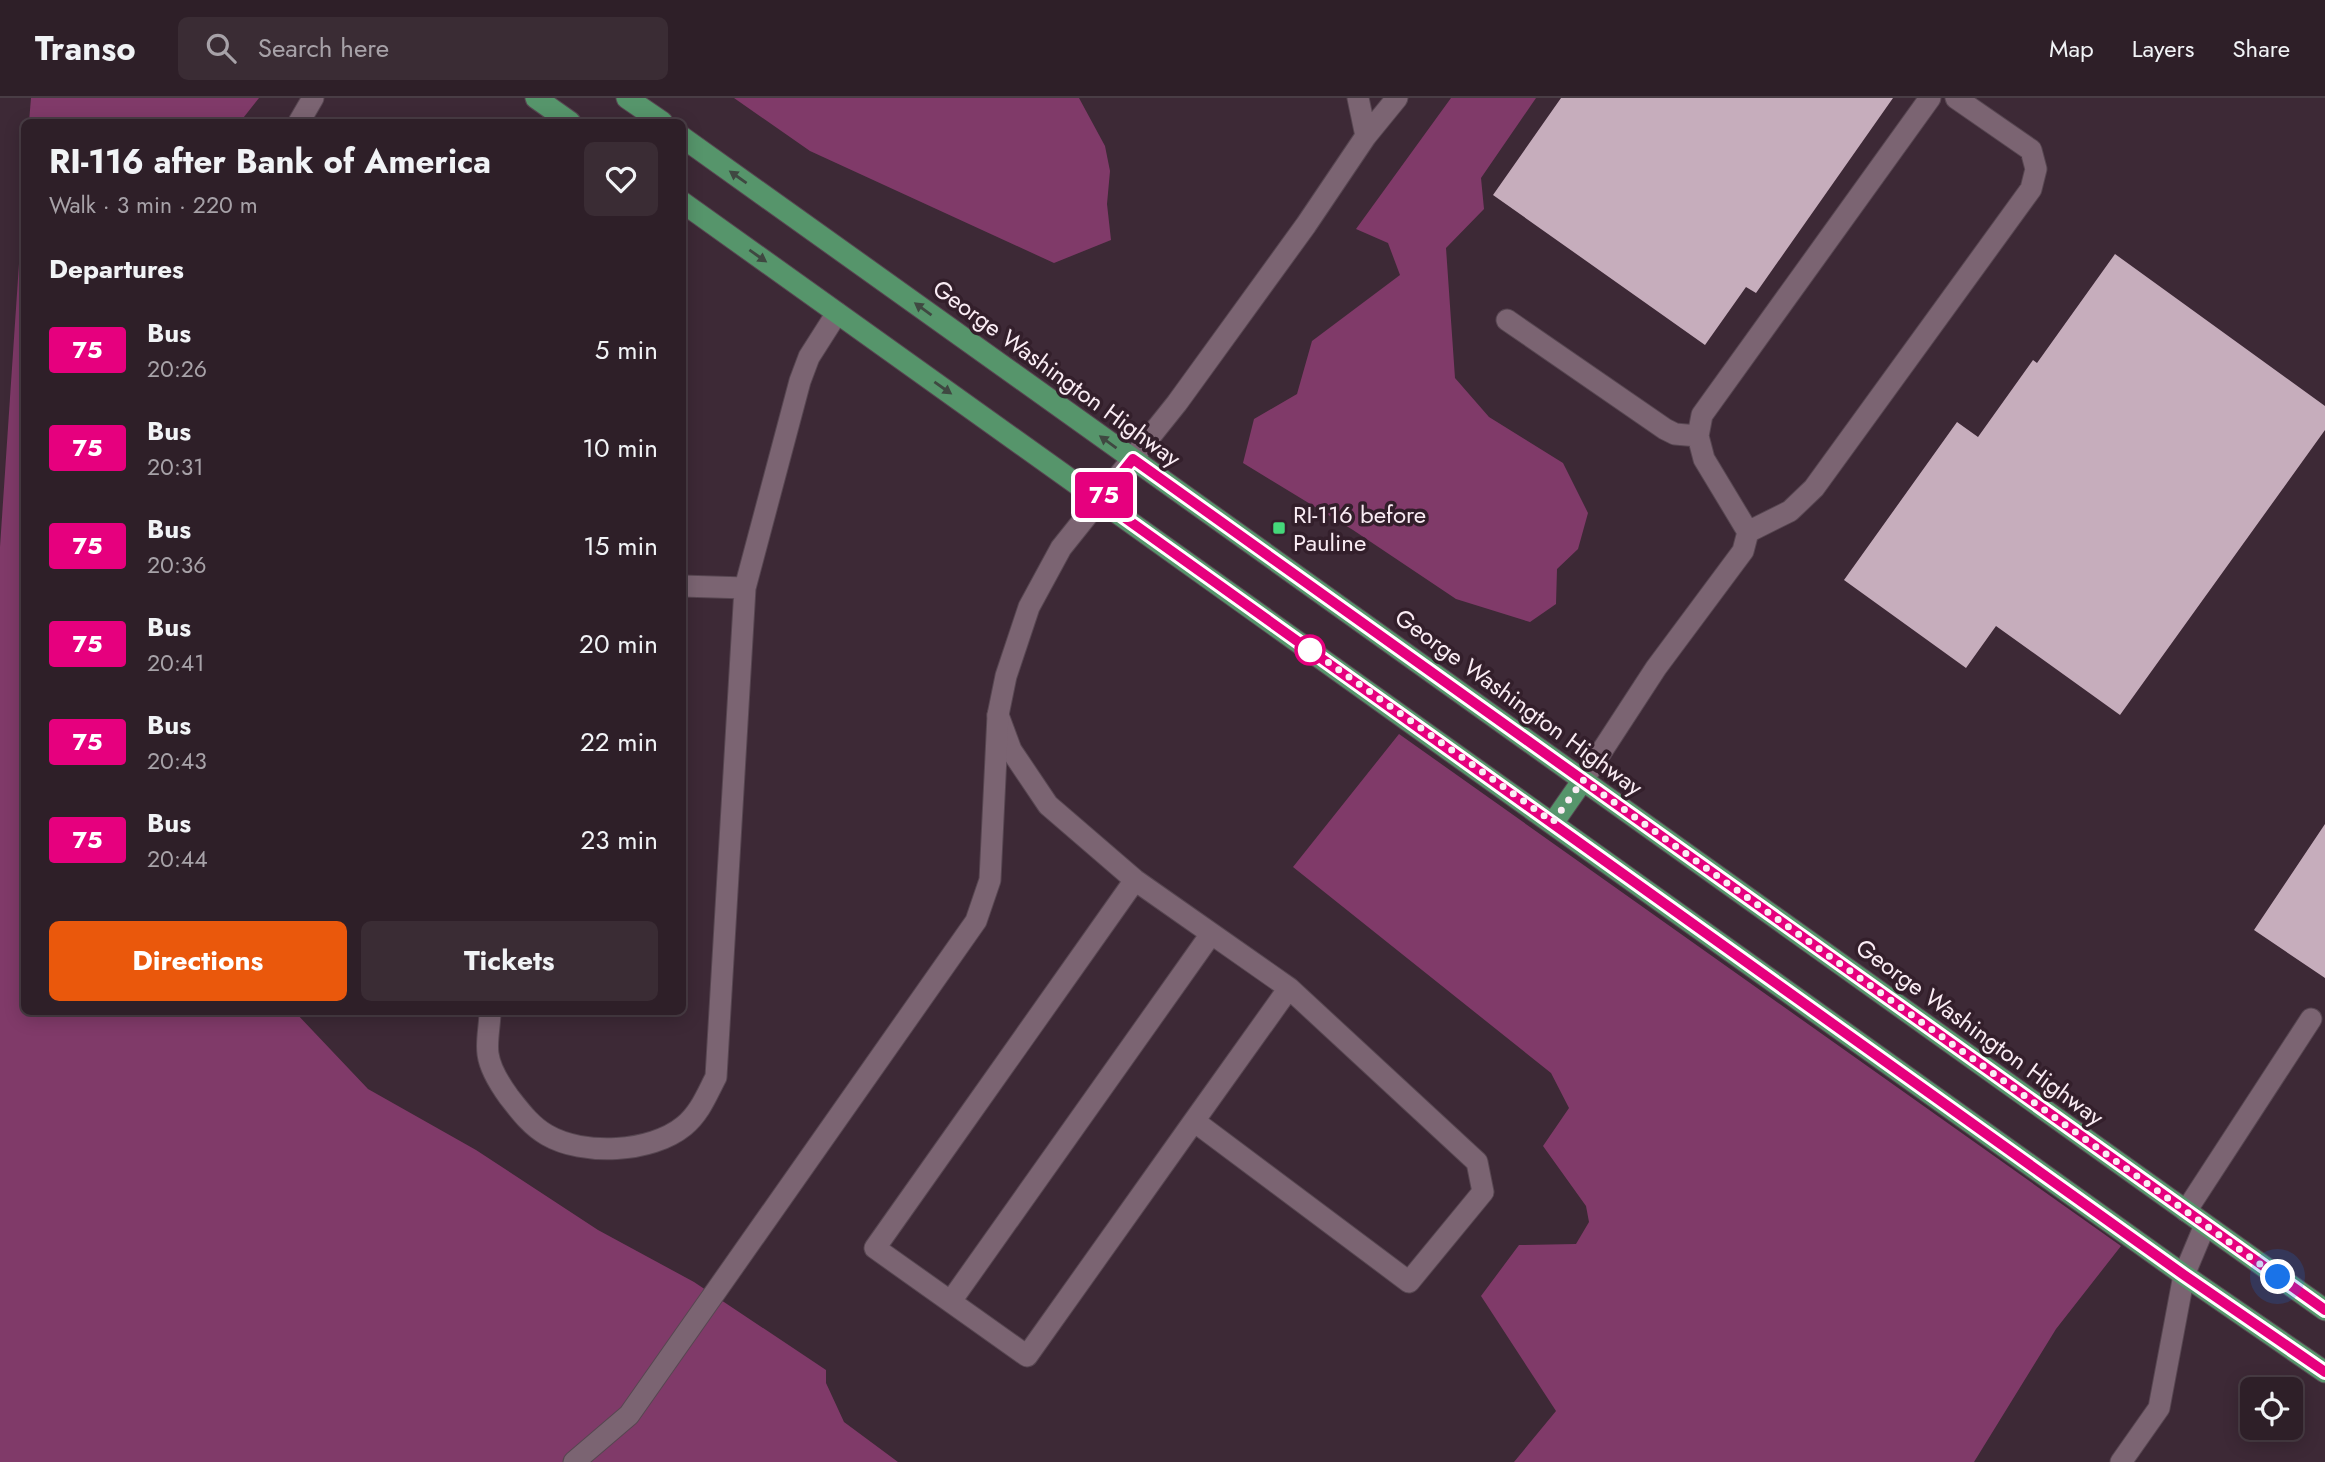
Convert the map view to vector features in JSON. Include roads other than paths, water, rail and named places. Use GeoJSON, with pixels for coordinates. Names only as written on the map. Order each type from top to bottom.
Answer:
{"type":"FeatureCollection","features":[{"type":"Feature","properties":{"kind":"main road"},"geometry":{"type":"LineString","coordinates":[[536,98],[566,119]]}},
{"type":"Feature","properties":{"kind":"main road"},"geometry":{"type":"LineString","coordinates":[[627,98],[658,119]]}},
{"type":"Feature","properties":{"kind":"main road","name":"George Washington Highway"},"geometry":{"type":"LineString","coordinates":[[686,140],[2325,1310]]}},
{"type":"Feature","properties":{"kind":"main road"},"geometry":{"type":"LineString","coordinates":[[686,205],[2184,1275],[2325,1372]]}},
{"type":"Feature","properties":{"kind":"main road"},"geometry":{"type":"LineString","coordinates":[[1553,822],[1583,780]]}},
{"type":"Feature","properties":{"kind":"main road"},"geometry":{"type":"LineString","coordinates":[[2293,1350],[2325,1381]]}},
{"type":"Feature","properties":{"kind":"street"},"geometry":{"type":"LineString","coordinates":[[301,119],[313,98]]}},
{"type":"Feature","properties":{"kind":"street"},"geometry":{"type":"LineString","coordinates":[[1358,98],[1366,136]]}},
{"type":"Feature","properties":{"kind":"street"},"geometry":{"type":"LineString","coordinates":[[574,1462],[629,1415],[976,921],[990,880],[998,715],[1010,664],[1029,607],[1061,548],[1170,413],[1307,225],[1366,136],[1397,98]]}},
{"type":"Feature","properties":{"kind":"street"},"geometry":{"type":"LineString","coordinates":[[1583,780],[1656,668],[1743,551],[1748,532],[1704,459],[1698,436],[1702,415],[1930,98]]}},
{"type":"Feature","properties":{"kind":"street"},"geometry":{"type":"LineString","coordinates":[[1748,532],[1790,511],[1814,488],[2031,189],[2036,170],[2031,150],[1956,98]]}},
{"type":"Feature","properties":{"kind":"street"},"geometry":{"type":"LineString","coordinates":[[490,1015],[488,1055],[500,1085],[522,1115],[547,1135],[576,1146],[598,1149],[656,1141],[683,1127],[699,1111],[716,1077],[745,588],[800,381],[809,357],[837,313]]}},
{"type":"Feature","properties":{"kind":"street"},"geometry":{"type":"LineString","coordinates":[[1507,320],[1665,429],[1675,435],[1698,436]]}},
{"type":"Feature","properties":{"kind":"street"},"geometry":{"type":"LineString","coordinates":[[686,586],[745,588]]}},
{"type":"Feature","properties":{"kind":"street"},"geometry":{"type":"LineString","coordinates":[[998,715],[1011,750],[1048,805],[1135,880],[1289,988],[1477,1162],[1483,1192],[1409,1282],[1194,1121]]}},
{"type":"Feature","properties":{"kind":"street"},"geometry":{"type":"LineString","coordinates":[[1135,880],[875,1248],[1027,1356],[1289,988]]}},
{"type":"Feature","properties":{"kind":"street"},"geometry":{"type":"LineString","coordinates":[[951,1301],[1211,934]]}},
{"type":"Feature","properties":{"kind":"street"},"geometry":{"type":"LineString","coordinates":[[2186,1211],[2311,1019]]}},
{"type":"Feature","properties":{"kind":"street"},"geometry":{"type":"LineString","coordinates":[[2121,1462],[2159,1408],[2184,1275],[2206,1225]]}},
{"type":"Feature","properties":{"kind":"place","name":"RI-116 before Pauline"},"geometry":{"type":"Point","coordinates":[1279,528]}}]}
